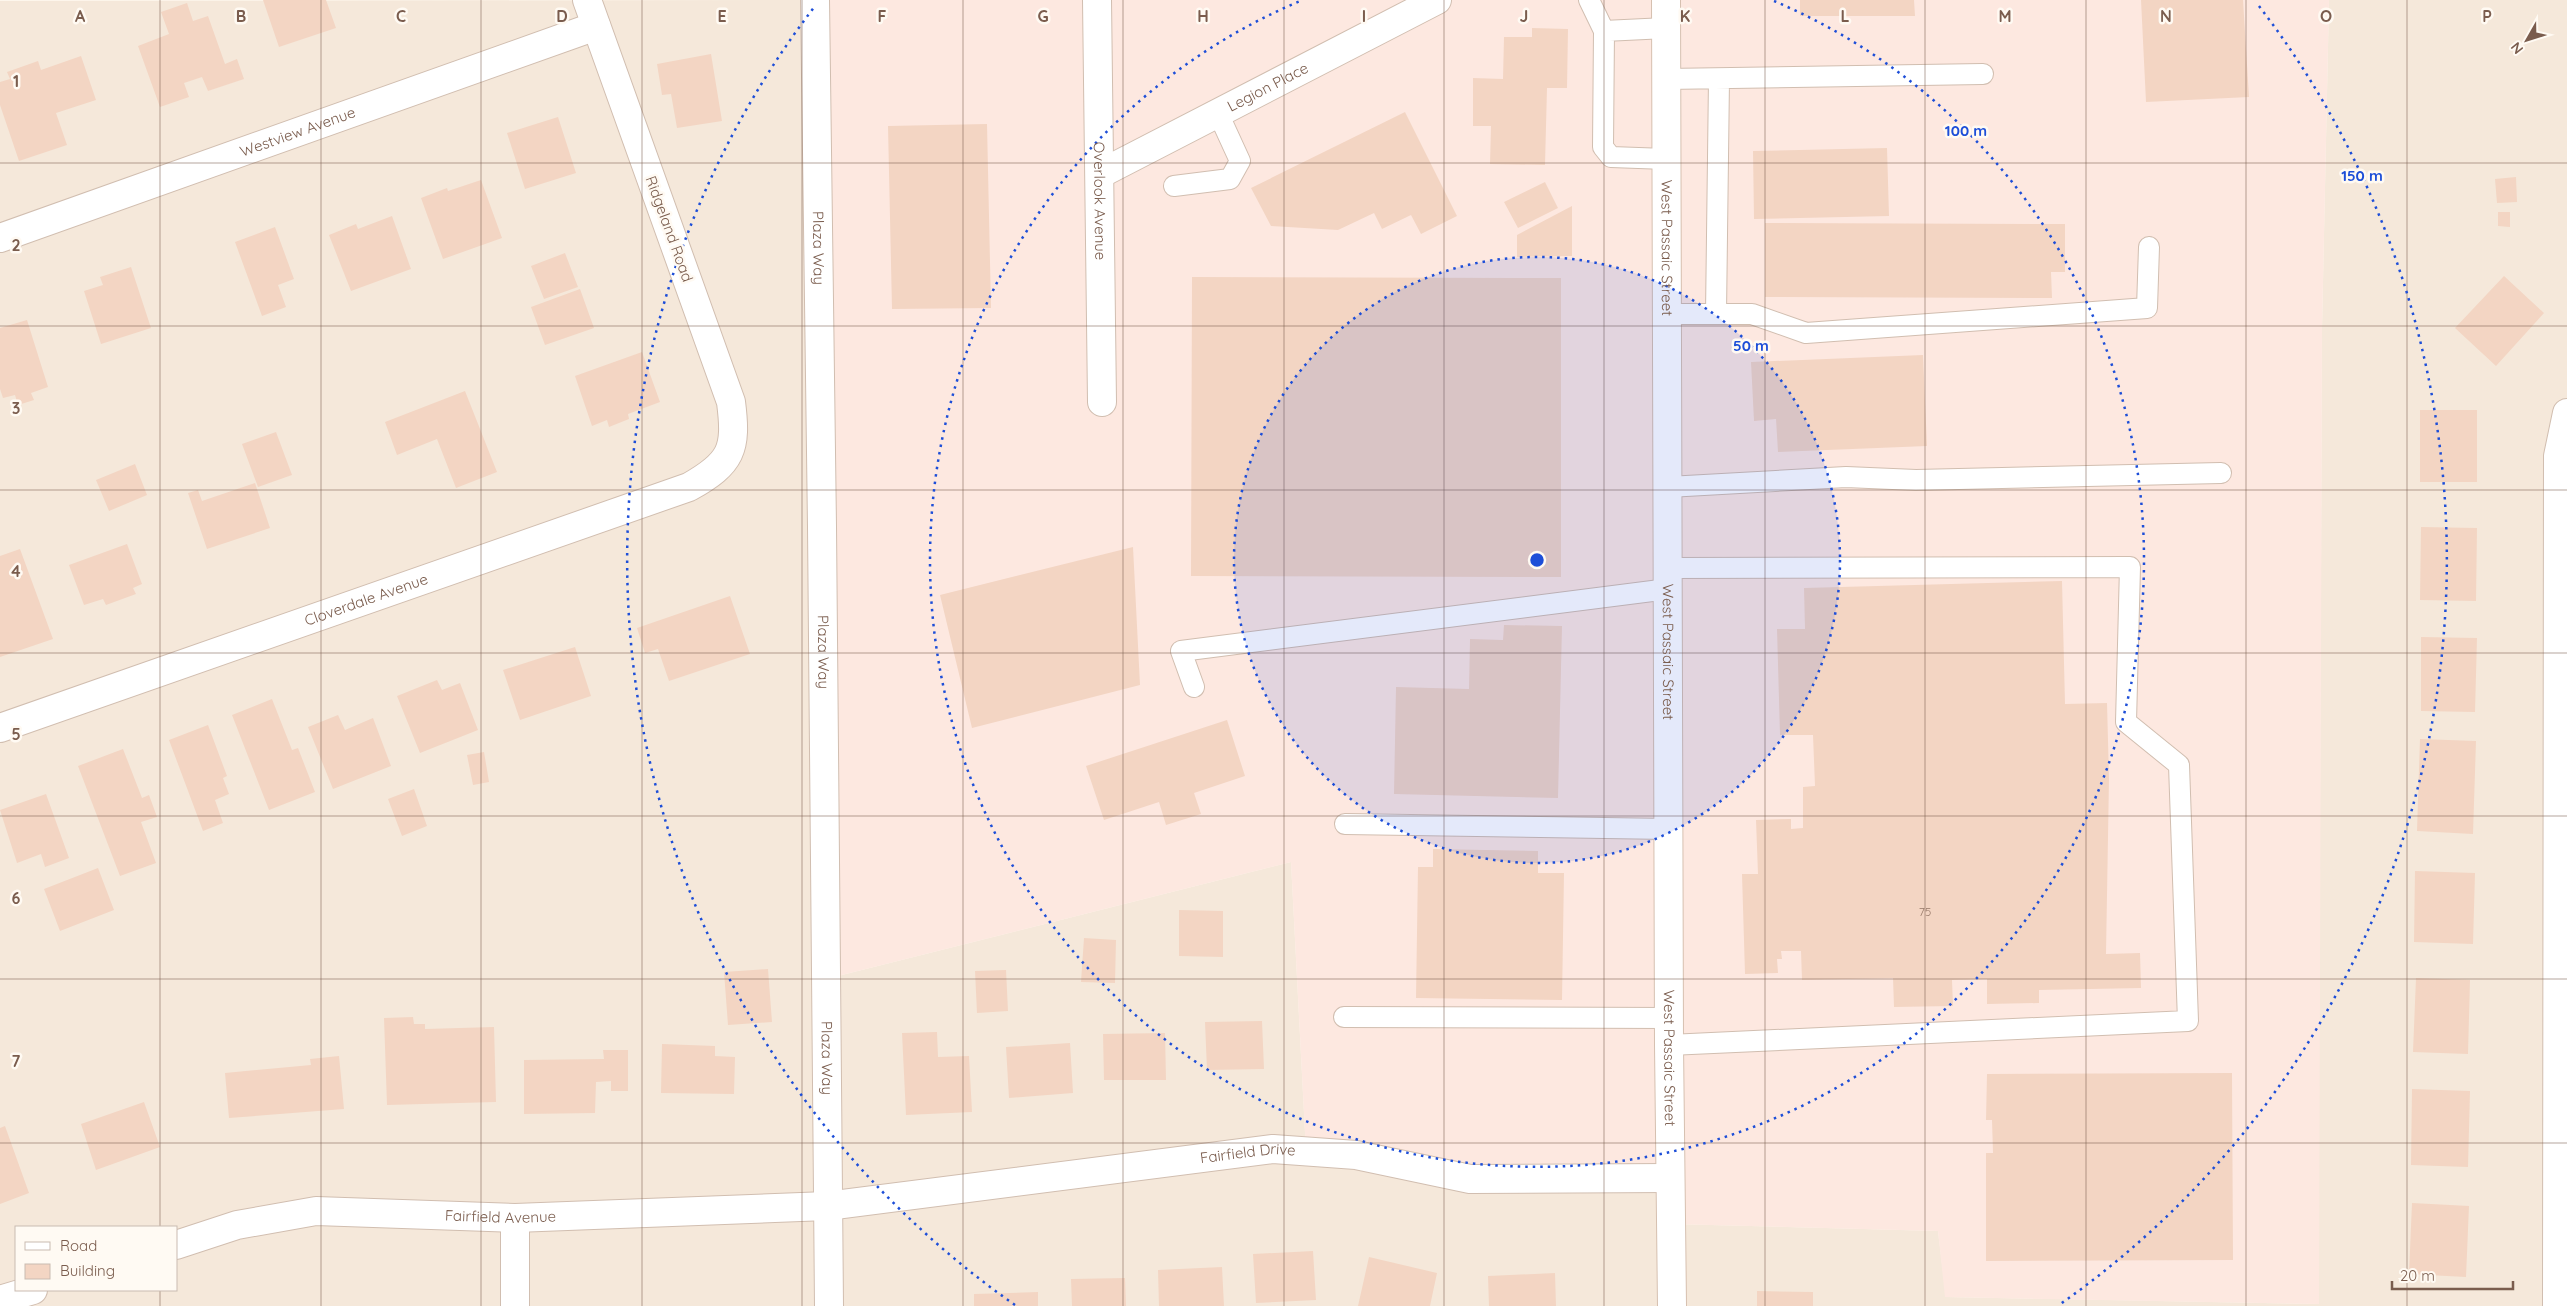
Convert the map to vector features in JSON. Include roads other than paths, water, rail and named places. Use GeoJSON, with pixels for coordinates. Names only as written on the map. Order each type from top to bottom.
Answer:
{"type":"FeatureCollection","features":[{"type":"Feature","properties":{"kind":"street","name":"Ridgeland Road"},"geometry":{"type":"LineString","coordinates":[[587,0],[731,402],[735,432],[726,460]]}},
{"type":"Feature","properties":{"kind":"street","name":"Plaza Way"},"geometry":{"type":"LineString","coordinates":[[815,0],[829,1306]]}},
{"type":"Feature","properties":{"kind":"street","name":"Overlook Avenue"},"geometry":{"type":"LineString","coordinates":[[1097,0],[1102,402]]}},
{"type":"Feature","properties":{"kind":"street","name":"Legion Place"},"geometry":{"type":"LineString","coordinates":[[1100,174],[1436,0]]}},
{"type":"Feature","properties":{"kind":"street","name":"West Passaic Street"},"geometry":{"type":"LineString","coordinates":[[1666,0],[1669,1045],[1672,1306]]}},
{"type":"Feature","properties":{"kind":"street","name":"Westview Avenue"},"geometry":{"type":"LineString","coordinates":[[0,238],[596,26]]}},
{"type":"Feature","properties":{"kind":"street"},"geometry":{"type":"LineString","coordinates":[[2557,1306],[2558,456],[2567,413]]}},
{"type":"Feature","properties":{"kind":"street","name":"Cloverdale Avenue"},"geometry":{"type":"LineString","coordinates":[[0,728],[689,487],[710,475],[726,460]]}},
{"type":"Feature","properties":{"kind":"street","name":"Fairfield Drive"},"geometry":{"type":"LineString","coordinates":[[827,1206],[1273,1150],[1356,1155],[1470,1179],[1670,1178]]}},
{"type":"Feature","properties":{"kind":"street","name":"Fairfield Avenue"},"geometry":{"type":"LineString","coordinates":[[178,1244],[237,1226],[316,1211],[515,1218],[827,1206]]}},
{"type":"Feature","properties":{"kind":"street"},"geometry":{"type":"LineString","coordinates":[[515,1218],[515,1306]]}},
{"type":"Feature","properties":{"kind":"street"},"geometry":{"type":"LineString","coordinates":[[0,1300],[30,1291]]}},
{"type":"Feature","properties":{"kind":"lane"},"geometry":{"type":"LineString","coordinates":[[1589,0],[1604,31],[1603,148],[1611,157],[1666,159]]}},
{"type":"Feature","properties":{"kind":"lane"},"geometry":{"type":"LineString","coordinates":[[1604,31],[1666,28]]}},
{"type":"Feature","properties":{"kind":"lane"},"geometry":{"type":"LineString","coordinates":[[1666,79],[1983,74]]}},
{"type":"Feature","properties":{"kind":"lane"},"geometry":{"type":"LineString","coordinates":[[1716,314],[1719,79]]}},
{"type":"Feature","properties":{"kind":"lane"},"geometry":{"type":"LineString","coordinates":[[1174,186],[1230,179],[1240,161],[1218,113]]}},
{"type":"Feature","properties":{"kind":"lane"},"geometry":{"type":"LineString","coordinates":[[1667,314],[1752,314],[1806,333],[2147,308],[2149,247]]}},
{"type":"Feature","properties":{"kind":"lane"},"geometry":{"type":"LineString","coordinates":[[1668,487],[1846,477],[1916,480],[2221,473]]}},
{"type":"Feature","properties":{"kind":"lane"},"geometry":{"type":"LineString","coordinates":[[1194,687],[1182,651],[1668,578],[2130,568],[2126,722],[2179,765],[2188,1021],[1669,1045]]}},
{"type":"Feature","properties":{"kind":"lane"},"geometry":{"type":"LineString","coordinates":[[1345,824],[1669,829]]}},
{"type":"Feature","properties":{"kind":"lane"},"geometry":{"type":"LineString","coordinates":[[1344,1017],[1669,1018]]}}]}
